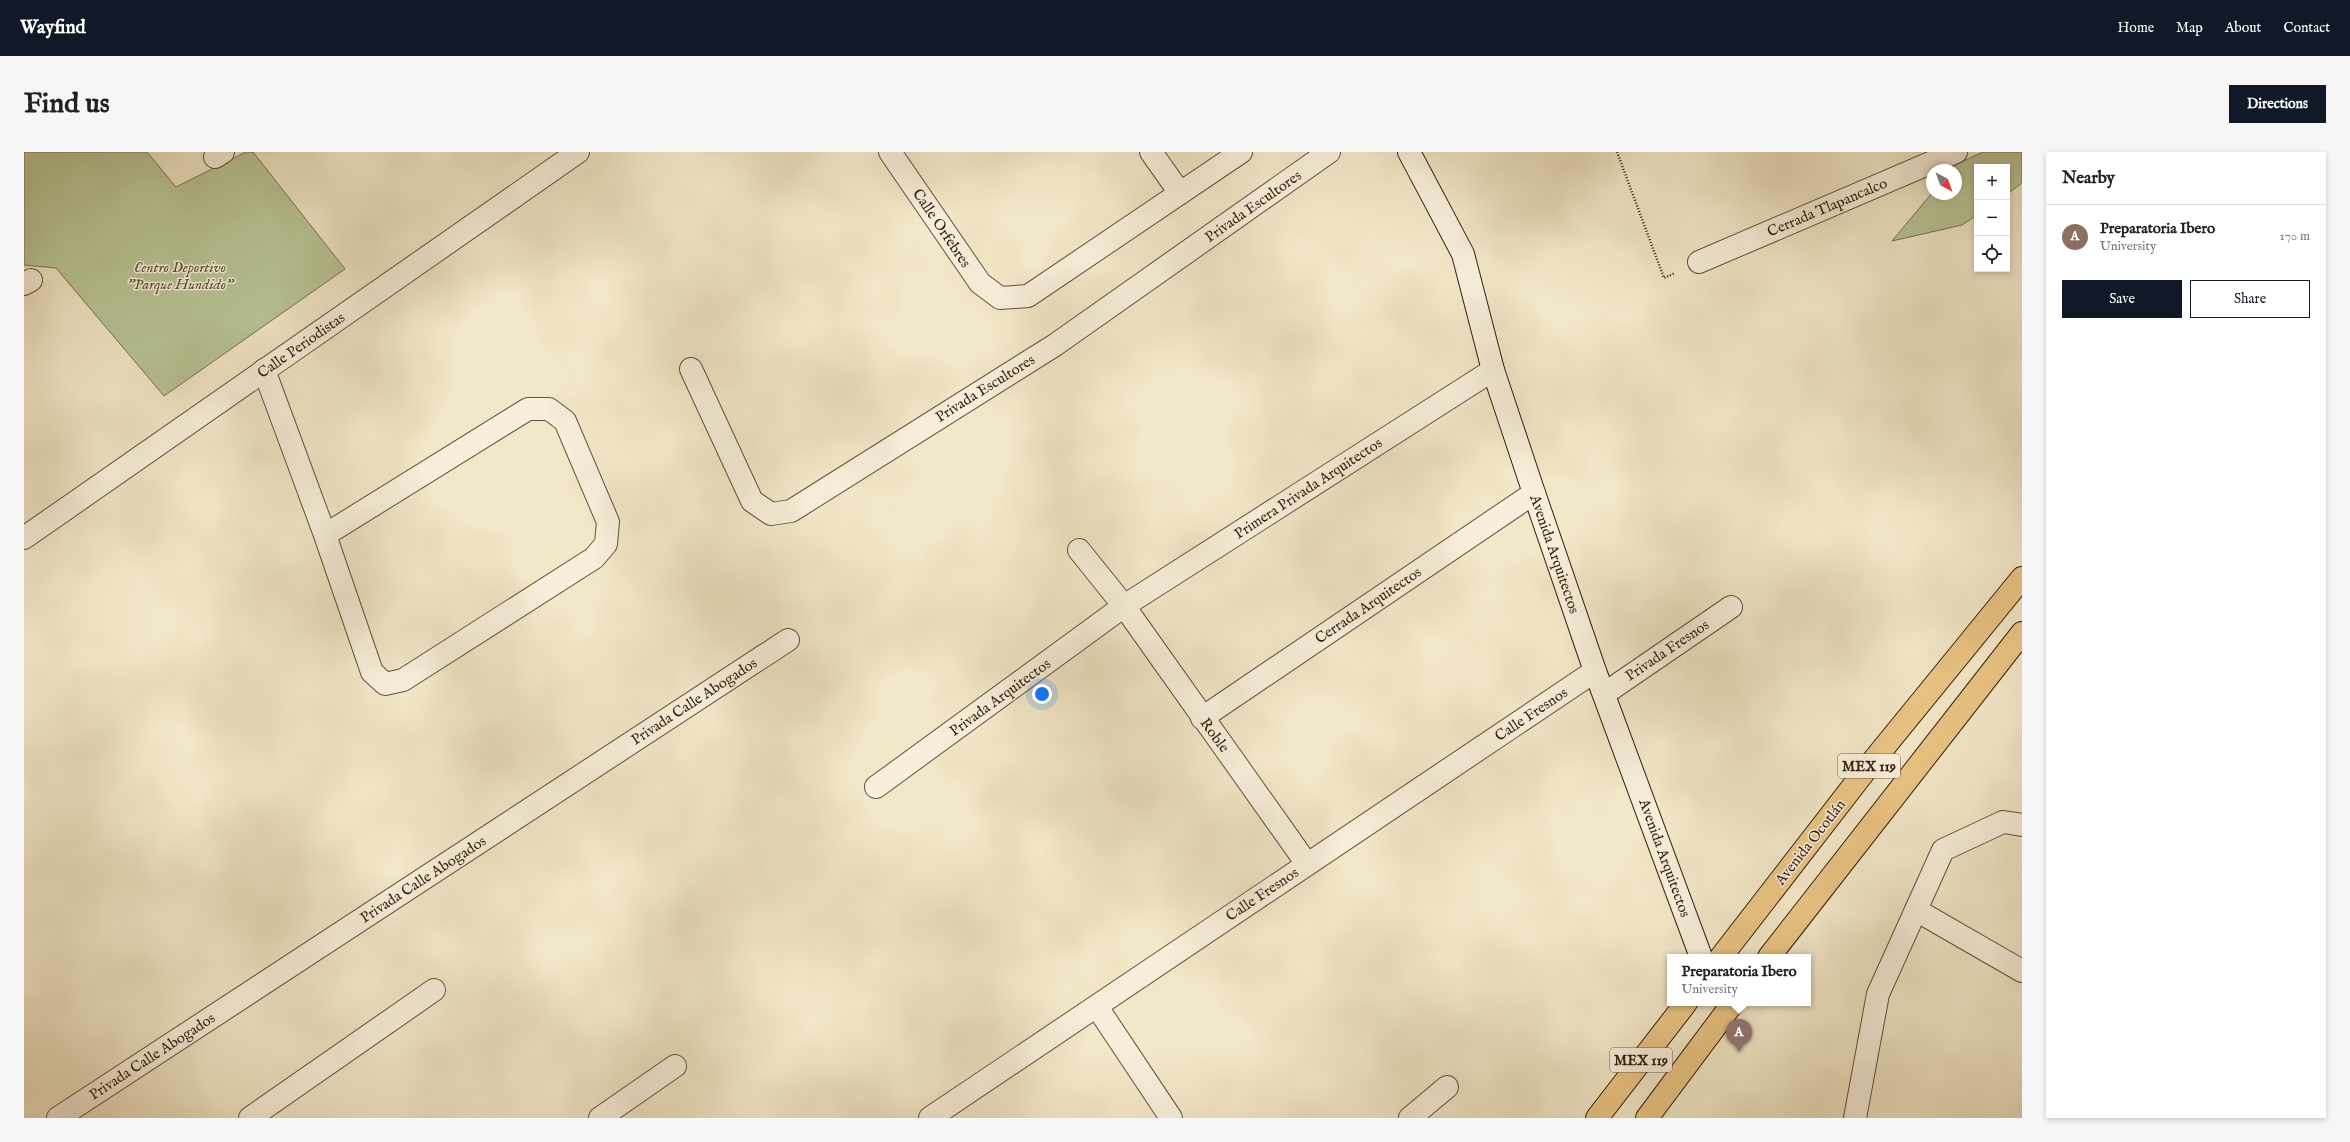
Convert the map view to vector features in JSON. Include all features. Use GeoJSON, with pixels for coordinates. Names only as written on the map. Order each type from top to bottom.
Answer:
{"type":"FeatureCollection","features":[{"type":"Feature","properties":{"kind":"main road","name":"Avenida Ocotlán"},"geometry":{"type":"LineString","coordinates":[[1723,954],[1868,767],[2022,578]]}},
{"type":"Feature","properties":{"kind":"main road","name":"MEX 119"},"geometry":{"type":"LineString","coordinates":[[1771,954],[2022,633]]}},
{"type":"Feature","properties":{"kind":"main road","name":"MEX 119"},"geometry":{"type":"LineString","coordinates":[[1597,1118],[1684,1006]]}},
{"type":"Feature","properties":{"kind":"main road","name":"MEX 119"},"geometry":{"type":"LineString","coordinates":[[1646,1118],[1731,1006]]}},
{"type":"Feature","properties":{"kind":"street","name":"Calle Periodistas"},"geometry":{"type":"LineString","coordinates":[[24,538],[578,152]]}},
{"type":"Feature","properties":{"kind":"street","name":"Calle Orfebres"},"geometry":{"type":"LineString","coordinates":[[890,152],[980,283],[1000,298],[1028,296],[1180,193]]}},
{"type":"Feature","properties":{"kind":"street"},"geometry":{"type":"LineString","coordinates":[[1151,152],[1180,193],[1241,152]]}},
{"type":"Feature","properties":{"kind":"street","name":"Privada Escultores"},"geometry":{"type":"LineString","coordinates":[[691,369],[752,501],[771,514],[791,511],[1055,344],[1329,152]]}},
{"type":"Feature","properties":{"kind":"street","name":"Avenida Arquitectos"},"geometry":{"type":"LineString","coordinates":[[1409,152],[1462,254],[1493,370],[1534,493],[1595,671],[1700,954]]}},
{"type":"Feature","properties":{"kind":"street","name":"Cerrada Tlapancalco"},"geometry":{"type":"LineString","coordinates":[[1699,262],[1956,152]]}},
{"type":"Feature","properties":{"kind":"street"},"geometry":{"type":"LineString","coordinates":[[264,370],[325,535],[372,672],[385,684],[403,680],[594,558],[606,544],[608,522],[564,421],[549,409],[528,409],[325,535]]}},
{"type":"Feature","properties":{"kind":"street","name":"Primera Privada Arquitectos"},"geometry":{"type":"LineString","coordinates":[[1124,606],[1493,370]]}},
{"type":"Feature","properties":{"kind":"street","name":"Cerrada Arquitectos"},"geometry":{"type":"LineString","coordinates":[[1202,718],[1534,493]]}},
{"type":"Feature","properties":{"kind":"street","name":"Roble"},"geometry":{"type":"LineString","coordinates":[[1079,550],[1124,606],[1307,864]]}},
{"type":"Feature","properties":{"kind":"street","name":"Privada Arquitectos"},"geometry":{"type":"LineString","coordinates":[[876,787],[1124,606]]}},
{"type":"Feature","properties":{"kind":"street","name":"Privada Fresnos"},"geometry":{"type":"LineString","coordinates":[[1604,694],[1731,607]]}},
{"type":"Feature","properties":{"kind":"street","name":"Privada Calle Abogados"},"geometry":{"type":"LineString","coordinates":[[58,1118],[788,640]]}},
{"type":"Feature","properties":{"kind":"street","name":"Calle Fresnos"},"geometry":{"type":"LineString","coordinates":[[930,1118],[1595,671]]}},
{"type":"Feature","properties":{"kind":"street"},"geometry":{"type":"LineString","coordinates":[[1855,1118],[1878,994],[1943,850],[2003,822],[2022,826]]}},
{"type":"Feature","properties":{"kind":"street"},"geometry":{"type":"LineString","coordinates":[[1916,910],[2022,970]]}},
{"type":"Feature","properties":{"kind":"street"},"geometry":{"type":"LineString","coordinates":[[250,1118],[434,990]]}},
{"type":"Feature","properties":{"kind":"street"},"geometry":{"type":"LineString","coordinates":[[1097,1007],[1172,1118]]}},
{"type":"Feature","properties":{"kind":"street"},"geometry":{"type":"LineString","coordinates":[[600,1118],[675,1066]]}},
{"type":"Feature","properties":{"kind":"street"},"geometry":{"type":"LineString","coordinates":[[1410,1118],[1447,1087]]}},
{"type":"Feature","properties":{"kind":"path"},"geometry":{"type":"LineString","coordinates":[[1617,152],[1664,278]]}},
{"type":"Feature","properties":{"kind":"green space","name":"Centro Deportivo \"Parque Hundido\""},"geometry":{"type":"Polygon","coordinates":[[[24,152],[147,152],[176,187],[246,152],[253,152],[345,269],[164,396],[56,268],[24,265],[24,152]]]}},
{"type":"Feature","properties":{"kind":"green space"},"geometry":{"type":"Polygon","coordinates":[[[1983,152],[2022,152],[2022,183],[2010,192],[2010,164],[1974,164],[1974,217],[1962,225],[1892,241],[1926,200],[1962,200],[1962,164],[1957,164],[1983,152]]]}},
{"type":"Feature","properties":{"kind":"place","name":"Preparatoria Ibero"},"geometry":{"type":"Point","coordinates":[1739,1052]}}]}
